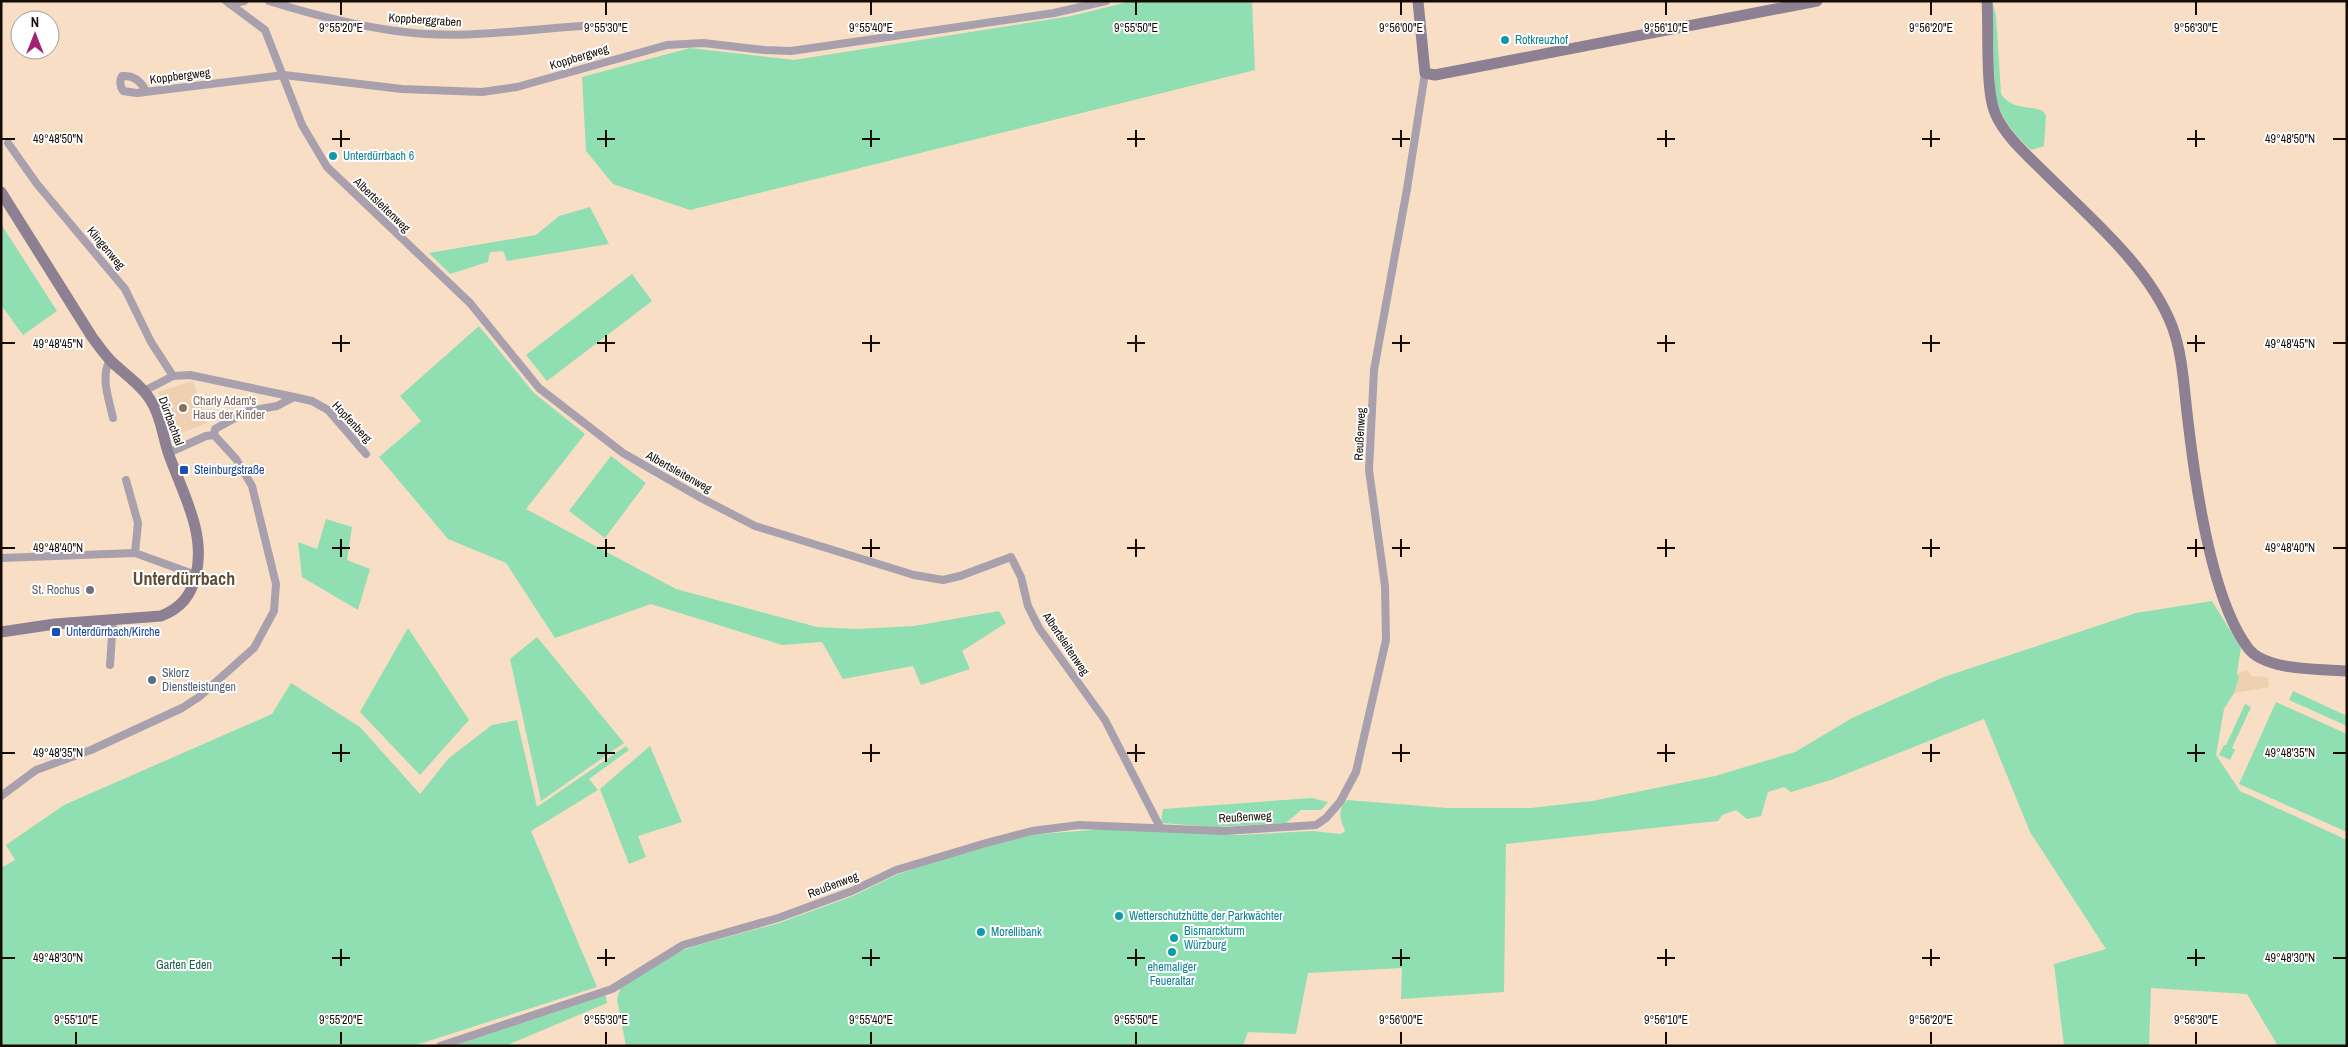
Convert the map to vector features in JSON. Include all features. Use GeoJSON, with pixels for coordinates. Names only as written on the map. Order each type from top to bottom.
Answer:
{"type":"FeatureCollection","features":[{"type":"Feature","properties":{"kind":"street"},"geometry":{"type":"LineString","coordinates":[[228,3],[244,1]]}},
{"type":"Feature","properties":{"kind":"street","name":"Koppberggraben"},"geometry":{"type":"LineString","coordinates":[[269,1],[340,20],[397,31],[466,34],[582,26]]}},
{"type":"Feature","properties":{"kind":"street","name":"Koppbergweg"},"geometry":{"type":"LineString","coordinates":[[146,91],[284,75],[402,89],[482,92],[517,87],[667,45],[703,43],[791,51],[1054,13],[1106,1]]}},
{"type":"Feature","properties":{"kind":"street"},"geometry":{"type":"LineString","coordinates":[[1418,1],[1425,73],[1435,76],[1583,45],[1817,1]]}},
{"type":"Feature","properties":{"kind":"street"},"geometry":{"type":"LineString","coordinates":[[1986,1],[1992,102],[2000,122],[2026,154],[2133,262],[2156,291],[2173,327],[2182,368],[2191,446],[2207,538],[2226,608],[2247,647],[2254,656],[2271,663],[2347,671]]}},
{"type":"Feature","properties":{"kind":"street","name":"Albertsleitenweg"},"geometry":{"type":"LineString","coordinates":[[228,3],[265,30],[302,125],[327,167],[470,303],[539,388],[622,453],[755,526],[914,574],[943,580],[960,576],[1011,557],[1021,577],[1028,606],[1039,628],[1106,720],[1160,827]]}},
{"type":"Feature","properties":{"kind":"street","name":"Reußenweg"},"geometry":{"type":"LineString","coordinates":[[440,1046],[612,989],[682,946],[778,918],[852,892],[896,870],[946,854],[1032,831],[1078,825],[1224,831],[1316,825],[1326,818],[1340,802],[1356,772],[1386,640],[1385,586],[1369,470],[1374,370],[1408,190],[1425,73]]}},
{"type":"Feature","properties":{"kind":"street","name":"Klingenweg"},"geometry":{"type":"LineString","coordinates":[[8,144],[37,184],[126,289],[151,342],[173,376]]}},
{"type":"Feature","properties":{"kind":"street","name":"Dürrbachtal"},"geometry":{"type":"LineString","coordinates":[[1,192],[92,338],[110,360],[144,391],[153,403],[168,453],[189,505],[199,543],[200,560],[193,586],[186,599],[171,612],[161,616],[61,624],[1,632]]}},
{"type":"Feature","properties":{"kind":"street"},"geometry":{"type":"LineString","coordinates":[[110,360],[105,368],[104,376],[113,418]]}},
{"type":"Feature","properties":{"kind":"street"},"geometry":{"type":"LineString","coordinates":[[144,391],[173,376],[190,375],[294,398]]}},
{"type":"Feature","properties":{"kind":"street"},"geometry":{"type":"LineString","coordinates":[[214,435],[216,430],[248,411],[277,406],[294,398]]}},
{"type":"Feature","properties":{"kind":"street","name":"Hopfenberg"},"geometry":{"type":"LineString","coordinates":[[294,398],[312,401],[328,410],[366,454]]}},
{"type":"Feature","properties":{"kind":"street"},"geometry":{"type":"LineString","coordinates":[[168,453],[206,436],[214,435]]}},
{"type":"Feature","properties":{"kind":"street"},"geometry":{"type":"LineString","coordinates":[[1,796],[36,770],[91,750],[182,708],[199,697],[254,648],[274,611],[276,584],[252,486],[236,459],[214,435]]}},
{"type":"Feature","properties":{"kind":"street"},"geometry":{"type":"LineString","coordinates":[[126,480],[138,523],[136,552]]}},
{"type":"Feature","properties":{"kind":"street"},"geometry":{"type":"LineString","coordinates":[[1,558],[136,552],[196,575]]}},
{"type":"Feature","properties":{"kind":"street"},"geometry":{"type":"LineString","coordinates":[[110,665],[114,621]]}},
{"type":"Feature","properties":{"kind":"shaded area","name":"Charly Adam's Haus der Kinder"},"geometry":{"type":"Polygon","coordinates":[[[193,381],[207,423],[174,436],[158,392],[193,381]]]}},
{"type":"Feature","properties":{"kind":"shaded area"},"geometry":{"type":"Polygon","coordinates":[[[2247,670],[2251,676],[2268,677],[2269,687],[2234,693],[2239,678],[2237,673],[2247,670]]]}},
{"type":"Feature","properties":{"kind":"green space"},"geometry":{"type":"Polygon","coordinates":[[[1132,1],[1252,1],[1255,70],[690,210],[613,184],[586,151],[582,77],[690,48],[794,60],[1071,16],[1132,1]]]}},
{"type":"Feature","properties":{"kind":"green space"},"geometry":{"type":"Polygon","coordinates":[[[1992,1],[1996,15],[2001,94],[2010,103],[2043,111],[2046,116],[2044,146],[2031,150],[2019,138],[2001,112],[1995,96],[1992,1]]]}},
{"type":"Feature","properties":{"kind":"green space"},"geometry":{"type":"Polygon","coordinates":[[[590,207],[609,244],[507,261],[503,251],[490,252],[488,262],[450,274],[429,253],[536,235],[559,216],[590,207]]]}},
{"type":"Feature","properties":{"kind":"green space"},"geometry":{"type":"Polygon","coordinates":[[[1,224],[57,311],[23,335],[1,305],[1,224]]]}},
{"type":"Feature","properties":{"kind":"green space"},"geometry":{"type":"Polygon","coordinates":[[[632,274],[652,301],[547,381],[526,355],[632,274]]]}},
{"type":"Feature","properties":{"kind":"green space"},"geometry":{"type":"Polygon","coordinates":[[[479,326],[534,393],[585,434],[526,509],[676,589],[817,627],[858,629],[914,626],[999,611],[1006,623],[962,651],[970,669],[921,685],[913,666],[843,679],[822,642],[782,645],[651,604],[555,638],[506,563],[448,539],[379,457],[421,421],[400,396],[479,326]]]}},
{"type":"Feature","properties":{"kind":"green space"},"geometry":{"type":"Polygon","coordinates":[[[611,456],[646,483],[605,538],[569,511],[611,456]]]}},
{"type":"Feature","properties":{"kind":"green space"},"geometry":{"type":"Polygon","coordinates":[[[326,519],[352,527],[347,560],[370,569],[358,610],[302,577],[298,542],[317,549],[326,519]]]}},
{"type":"Feature","properties":{"kind":"green space"},"geometry":{"type":"Polygon","coordinates":[[[2212,601],[2241,648],[2237,673],[2239,678],[2234,693],[2224,709],[2216,755],[2240,791],[2347,840],[2347,1046],[2278,1046],[2247,994],[2151,988],[2149,1046],[2064,1046],[2054,964],[2106,949],[2030,832],[1984,719],[1831,780],[1791,792],[1784,787],[1768,792],[1761,816],[1747,819],[1736,810],[1722,815],[1718,821],[1506,844],[1504,992],[1401,999],[1402,968],[1308,973],[1296,1034],[1248,1032],[1243,1046],[626,1046],[617,999],[622,983],[663,958],[691,947],[779,923],[853,896],[896,875],[952,856],[1028,835],[1104,829],[1239,835],[1313,831],[1341,834],[1345,831],[1341,819],[1341,811],[1347,800],[1447,808],[1531,808],[1592,801],[1715,776],[1795,752],[1852,718],[1944,677],[2136,613],[2212,601]]]}},
{"type":"Feature","properties":{"kind":"green space"},"geometry":{"type":"Polygon","coordinates":[[[408,628],[469,720],[420,775],[360,712],[408,628]]]}},
{"type":"Feature","properties":{"kind":"green space"},"geometry":{"type":"Polygon","coordinates":[[[537,637],[624,743],[541,801],[510,659],[537,637]]]}},
{"type":"Feature","properties":{"kind":"green space","name":"Garten Eden"},"geometry":{"type":"Polygon","coordinates":[[[291,683],[360,727],[420,794],[449,758],[492,725],[517,720],[537,807],[626,746],[629,750],[589,779],[598,790],[531,831],[597,987],[413,1046],[1,1046],[1,868],[15,860],[6,845],[64,805],[272,714],[291,683]]]}},
{"type":"Feature","properties":{"kind":"green space"},"geometry":{"type":"Polygon","coordinates":[[[2293,691],[2347,716],[2347,726],[2289,700],[2293,691]]]}},
{"type":"Feature","properties":{"kind":"green space"},"geometry":{"type":"Polygon","coordinates":[[[2276,702],[2347,734],[2347,832],[2239,784],[2276,702]]]}},
{"type":"Feature","properties":{"kind":"green space"},"geometry":{"type":"Polygon","coordinates":[[[2245,704],[2251,707],[2232,748],[2235,750],[2230,760],[2219,755],[2224,745],[2226,745],[2245,704]]]}},
{"type":"Feature","properties":{"kind":"green space"},"geometry":{"type":"Polygon","coordinates":[[[650,746],[682,822],[638,836],[646,857],[629,864],[600,789],[650,746]]]}},
{"type":"Feature","properties":{"kind":"green space"},"geometry":{"type":"Polygon","coordinates":[[[1312,798],[1328,802],[1321,810],[1301,810],[1286,823],[1216,827],[1161,823],[1163,809],[1312,798]]]}},
{"type":"Feature","properties":{"kind":"green space"},"geometry":{"type":"Polygon","coordinates":[[[605,993],[607,1003],[505,1046],[452,1046],[605,993]]]}},
{"type":"Feature","properties":{"kind":"place","name":"Rotkreuzhof"},"geometry":{"type":"Point","coordinates":[1505,40]}},
{"type":"Feature","properties":{"kind":"place","name":"Unterdürrbach 6"},"geometry":{"type":"Point","coordinates":[333,156]}},
{"type":"Feature","properties":{"kind":"place","name":"Charly Adam's Haus der Kinder"},"geometry":{"type":"Point","coordinates":[183,408]}},
{"type":"Feature","properties":{"kind":"place","name":"Steinburgstraße"},"geometry":{"type":"Point","coordinates":[184,470]}},
{"type":"Feature","properties":{"kind":"place","name":"St. Rochus"},"geometry":{"type":"Point","coordinates":[90,590]}},
{"type":"Feature","properties":{"kind":"place","name":"Unterdürrbach/Kirche"},"geometry":{"type":"Point","coordinates":[56,632]}},
{"type":"Feature","properties":{"kind":"place","name":"Sklorz Dienstleistungen"},"geometry":{"type":"Point","coordinates":[152,680]}},
{"type":"Feature","properties":{"kind":"place","name":"Wetterschutzhütte der Parkwächter"},"geometry":{"type":"Point","coordinates":[1119,916]}},
{"type":"Feature","properties":{"kind":"place","name":"Morellibank"},"geometry":{"type":"Point","coordinates":[981,932]}},
{"type":"Feature","properties":{"kind":"place","name":"Bismarckturm Würzburg"},"geometry":{"type":"Point","coordinates":[1174,938]}},
{"type":"Feature","properties":{"kind":"place","name":"ehemaliger Feueraltar"},"geometry":{"type":"Point","coordinates":[1172,952]}},
{"type":"Feature","properties":{"kind":"district","name":"Unterdürrbach"},"geometry":{"type":"Point","coordinates":[184,578]}}]}
